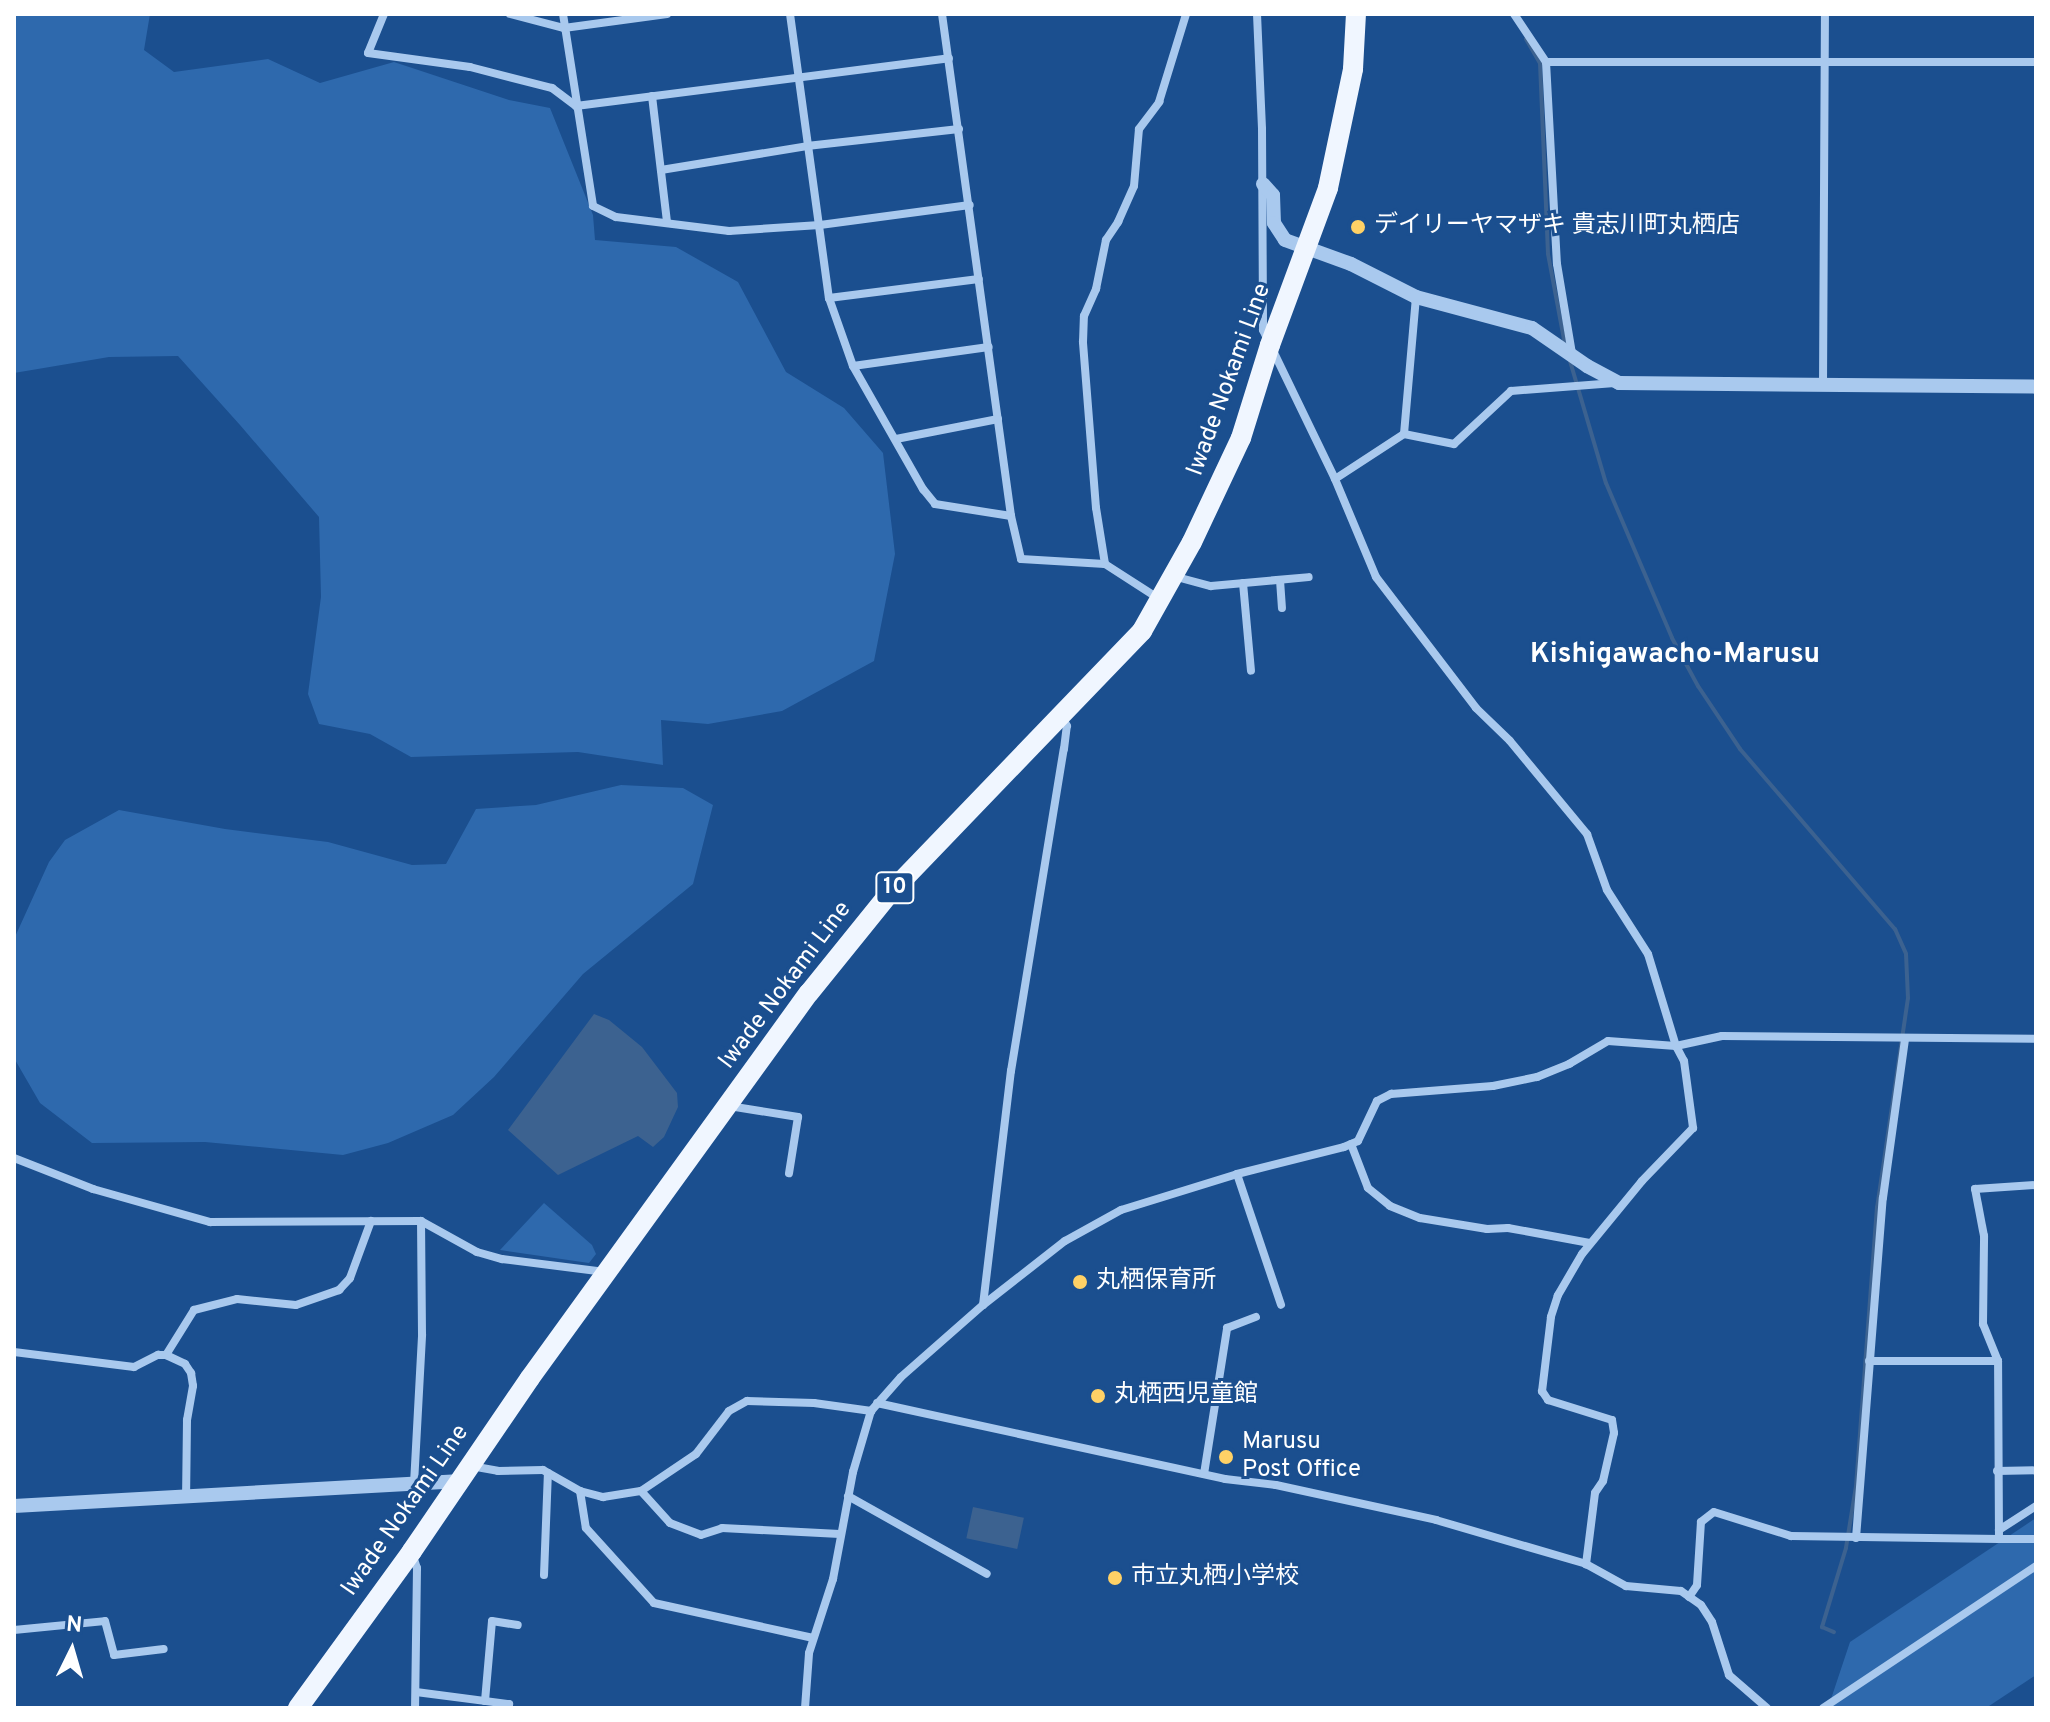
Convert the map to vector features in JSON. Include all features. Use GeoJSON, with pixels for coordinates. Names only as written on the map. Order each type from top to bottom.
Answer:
{"type":"FeatureCollection","features":[{"type":"Feature","properties":{"kind":"main road","name":"Iwade Nokami Line"},"geometry":{"type":"LineString","coordinates":[[298,1708],[809,993],[889,894],[1142,631],[1228,471],[1328,188],[1342,134],[1353,69],[1356,14]]}},
{"type":"Feature","properties":{"kind":"street"},"geometry":{"type":"LineString","coordinates":[[384,14],[368,53],[470,67],[552,88],[576,106],[949,58]]}},
{"type":"Feature","properties":{"kind":"street"},"geometry":{"type":"LineString","coordinates":[[510,14],[564,28],[667,14]]}},
{"type":"Feature","properties":{"kind":"street"},"geometry":{"type":"LineString","coordinates":[[563,14],[593,206],[616,217],[729,231],[820,225],[970,205]]}},
{"type":"Feature","properties":{"kind":"street"},"geometry":{"type":"LineString","coordinates":[[790,14],[829,298],[853,366],[923,489],[935,504],[1011,516]]}},
{"type":"Feature","properties":{"kind":"street"},"geometry":{"type":"LineString","coordinates":[[942,14],[1011,516],[1021,559],[1105,564],[1158,598]]}},
{"type":"Feature","properties":{"kind":"street"},"geometry":{"type":"LineString","coordinates":[[1105,564],[1096,508],[1083,342],[1084,316],[1096,289],[1106,240],[1134,186],[1139,129],[1159,102],[1186,14]]}},
{"type":"Feature","properties":{"kind":"street"},"geometry":{"type":"LineString","coordinates":[[1257,14],[1263,184],[1263,330],[1335,479],[1376,577],[1476,708],[1510,741],[1587,834],[1607,890],[1648,954],[1676,1046],[1684,1061],[1693,1128],[1590,1243],[1558,1295],[1551,1317],[1542,1391],[1548,1400],[1612,1420],[1614,1433],[1603,1481],[1595,1493],[1586,1564]]}},
{"type":"Feature","properties":{"kind":"street"},"geometry":{"type":"LineString","coordinates":[[1514,14],[1546,62],[1557,264],[1572,356]]}},
{"type":"Feature","properties":{"kind":"street"},"geometry":{"type":"LineString","coordinates":[[1823,386],[1825,14]]}},
{"type":"Feature","properties":{"kind":"street"},"geometry":{"type":"LineString","coordinates":[[1546,62],[2036,62]]}},
{"type":"Feature","properties":{"kind":"street"},"geometry":{"type":"LineString","coordinates":[[652,96],[667,222]]}},
{"type":"Feature","properties":{"kind":"street"},"geometry":{"type":"LineString","coordinates":[[661,170],[807,146],[959,129]]}},
{"type":"Feature","properties":{"kind":"street"},"geometry":{"type":"LineString","coordinates":[[1263,184],[1273,195],[1274,223],[1285,240],[1416,297],[1532,328],[1619,383]]}},
{"type":"Feature","properties":{"kind":"street"},"geometry":{"type":"LineString","coordinates":[[829,298],[979,279]]}},
{"type":"Feature","properties":{"kind":"street"},"geometry":{"type":"LineString","coordinates":[[1404,434],[1416,297]]}},
{"type":"Feature","properties":{"kind":"street"},"geometry":{"type":"LineString","coordinates":[[853,366],[989,347]]}},
{"type":"Feature","properties":{"kind":"street"},"geometry":{"type":"LineString","coordinates":[[1335,479],[1404,434],[1454,444],[1511,391],[1619,383],[2036,387]]}},
{"type":"Feature","properties":{"kind":"street"},"geometry":{"type":"LineString","coordinates":[[896,439],[998,419]]}},
{"type":"Feature","properties":{"kind":"street"},"geometry":{"type":"LineString","coordinates":[[1172,575],[1211,586],[1309,577]]}},
{"type":"Feature","properties":{"kind":"street"},"geometry":{"type":"LineString","coordinates":[[1280,580],[1282,608]]}},
{"type":"Feature","properties":{"kind":"street"},"geometry":{"type":"LineString","coordinates":[[1243,583],[1251,671]]}},
{"type":"Feature","properties":{"kind":"street"},"geometry":{"type":"LineString","coordinates":[[983,1305],[1011,1071],[1064,749],[1067,726],[1061,715]]}},
{"type":"Feature","properties":{"kind":"street"},"geometry":{"type":"LineString","coordinates":[[805,1708],[813,1638],[833,1579],[848,1496],[871,1411],[983,1305],[1065,1241],[1121,1210],[1358,1141],[1377,1101],[1391,1094],[1493,1086],[1537,1077],[1569,1064],[1608,1041],[1676,1046],[1722,1036],[2036,1039]]}},
{"type":"Feature","properties":{"kind":"street"},"geometry":{"type":"LineString","coordinates":[[1856,1538],[1883,1198],[1905,1039]]}},
{"type":"Feature","properties":{"kind":"street"},"geometry":{"type":"LineString","coordinates":[[728,1106],[798,1117],[789,1173]]}},
{"type":"Feature","properties":{"kind":"street"},"geometry":{"type":"LineString","coordinates":[[1351,1144],[1368,1188],[1390,1206],[1420,1218],[1487,1229],[1508,1228],[1590,1243]]}},
{"type":"Feature","properties":{"kind":"street"},"geometry":{"type":"LineString","coordinates":[[14,1158],[93,1189],[210,1222],[421,1221],[477,1252],[502,1259],[609,1272]]}},
{"type":"Feature","properties":{"kind":"street"},"geometry":{"type":"LineString","coordinates":[[1237,1174],[1281,1305]]}},
{"type":"Feature","properties":{"kind":"street"},"geometry":{"type":"LineString","coordinates":[[1999,1535],[1998,1361],[1983,1324],[1984,1236],[1975,1189],[2036,1185]]}},
{"type":"Feature","properties":{"kind":"street"},"geometry":{"type":"LineString","coordinates":[[166,1355],[194,1310],[237,1299],[296,1305],[339,1290],[350,1278],[371,1221]]}},
{"type":"Feature","properties":{"kind":"street"},"geometry":{"type":"LineString","coordinates":[[414,1484],[422,1334],[421,1221]]}},
{"type":"Feature","properties":{"kind":"street"},"geometry":{"type":"LineString","coordinates":[[1204,1474],[1227,1328],[1256,1317]]}},
{"type":"Feature","properties":{"kind":"street"},"geometry":{"type":"LineString","coordinates":[[14,1352],[134,1367],[158,1355],[166,1355],[185,1364],[191,1373],[186,1497]]}},
{"type":"Feature","properties":{"kind":"street"},"geometry":{"type":"LineString","coordinates":[[1869,1361],[1998,1361]]}},
{"type":"Feature","properties":{"kind":"street"},"geometry":{"type":"LineString","coordinates":[[14,1506],[414,1484],[465,1473],[548,1473],[580,1491],[603,1497],[641,1491],[696,1454],[729,1411],[747,1401],[814,1403],[871,1411]]}},
{"type":"Feature","properties":{"kind":"street"},"geometry":{"type":"LineString","coordinates":[[877,1403],[1204,1474],[1276,1485],[1436,1520],[1586,1564],[1626,1586],[1681,1591],[1701,1605],[1712,1622],[1729,1675],[1767,1708]]}},
{"type":"Feature","properties":{"kind":"street"},"geometry":{"type":"LineString","coordinates":[[1997,1471],[2036,1470]]}},
{"type":"Feature","properties":{"kind":"street"},"geometry":{"type":"LineString","coordinates":[[544,1575],[548,1473]]}},
{"type":"Feature","properties":{"kind":"street"},"geometry":{"type":"LineString","coordinates":[[580,1491],[586,1528],[654,1603],[813,1638]]}},
{"type":"Feature","properties":{"kind":"street"},"geometry":{"type":"LineString","coordinates":[[641,1491],[670,1523],[701,1535],[722,1528],[840,1534]]}},
{"type":"Feature","properties":{"kind":"street"},"geometry":{"type":"LineString","coordinates":[[848,1496],[987,1574]]}},
{"type":"Feature","properties":{"kind":"street"},"geometry":{"type":"LineString","coordinates":[[1999,1535],[2036,1506]]}},
{"type":"Feature","properties":{"kind":"street"},"geometry":{"type":"LineString","coordinates":[[1689,1597],[1697,1585],[1701,1522],[1714,1512],[1791,1536],[1999,1535],[2036,1539]]}},
{"type":"Feature","properties":{"kind":"street"},"geometry":{"type":"LineString","coordinates":[[412,1551],[417,1568],[415,1708]]}},
{"type":"Feature","properties":{"kind":"street"},"geometry":{"type":"LineString","coordinates":[[1823,1708],[2036,1566]]}},
{"type":"Feature","properties":{"kind":"street"},"geometry":{"type":"LineString","coordinates":[[14,1630],[105,1621],[114,1655],[164,1649]]}},
{"type":"Feature","properties":{"kind":"street"},"geometry":{"type":"LineString","coordinates":[[485,1701],[492,1621],[518,1625]]}},
{"type":"Feature","properties":{"kind":"street"},"geometry":{"type":"LineString","coordinates":[[416,1692],[509,1704],[509,1708]]}},
{"type":"Feature","properties":{"kind":"shaded area"},"geometry":{"type":"Polygon","coordinates":[[[14,14],[150,14],[144,50],[174,72],[268,59],[320,83],[394,62],[509,100],[550,108],[593,215],[595,240],[676,247],[738,282],[786,372],[844,408],[883,453],[895,554],[874,661],[782,711],[708,724],[661,720],[663,765],[578,752],[411,757],[370,734],[319,724],[308,694],[321,597],[319,517],[240,425],[178,356],[109,357],[14,373],[14,14]]]}},
{"type":"Feature","properties":{"kind":"shaded area"},"geometry":{"type":"Polygon","coordinates":[[[621,785],[683,788],[713,805],[693,884],[583,974],[494,1077],[453,1115],[388,1143],[343,1155],[205,1142],[92,1143],[40,1103],[14,1058],[14,939],[49,862],[65,840],[119,810],[225,829],[328,842],[412,865],[446,864],[476,809],[536,805],[621,785]]]}},
{"type":"Feature","properties":{"kind":"shaded area"},"geometry":{"type":"Polygon","coordinates":[[[594,1014],[609,1020],[642,1047],[677,1093],[678,1107],[664,1137],[653,1147],[638,1136],[558,1175],[508,1130],[594,1014]]]}},
{"type":"Feature","properties":{"kind":"shaded area"},"geometry":{"type":"Polygon","coordinates":[[[544,1203],[592,1245],[596,1254],[589,1263],[500,1250],[544,1203]]]}},
{"type":"Feature","properties":{"kind":"shaded area"},"geometry":{"type":"Polygon","coordinates":[[[973,1507],[1024,1518],[1017,1549],[966,1538],[973,1507]]]}},
{"type":"Feature","properties":{"kind":"shaded area"},"geometry":{"type":"Polygon","coordinates":[[[2036,1518],[2036,1675],[1986,1708],[1828,1708],[1850,1642],[2036,1518]]]}},
{"type":"Feature","properties":{"kind":"waterway"},"geometry":{"type":"LineString","coordinates":[[1526,39],[1540,63],[1548,254],[1565,345]]}},
{"type":"Feature","properties":{"kind":"waterway"},"geometry":{"type":"LineString","coordinates":[[1570,361],[1606,483],[1672,638],[1698,686],[1740,749],[1895,929],[1906,954],[1908,998],[1877,1207],[1856,1486],[1846,1548],[1822,1627],[1834,1632]]}},
{"type":"Feature","properties":{"kind":"place","name":"デイリーヤマザキ 貴志川町丸栖店"},"geometry":{"type":"Point","coordinates":[1358,227]}},
{"type":"Feature","properties":{"kind":"place","name":"丸栖保育所"},"geometry":{"type":"Point","coordinates":[1080,1282]}},
{"type":"Feature","properties":{"kind":"place","name":"丸栖西児童館"},"geometry":{"type":"Point","coordinates":[1098,1396]}},
{"type":"Feature","properties":{"kind":"place","name":"Marusu Post Office"},"geometry":{"type":"Point","coordinates":[1226,1457]}},
{"type":"Feature","properties":{"kind":"place","name":"市立丸栖小学校"},"geometry":{"type":"Point","coordinates":[1115,1578]}},
{"type":"Feature","properties":{"kind":"district","name":"Kishigawacho-Marusu"},"geometry":{"type":"Point","coordinates":[1675,655]}}]}
